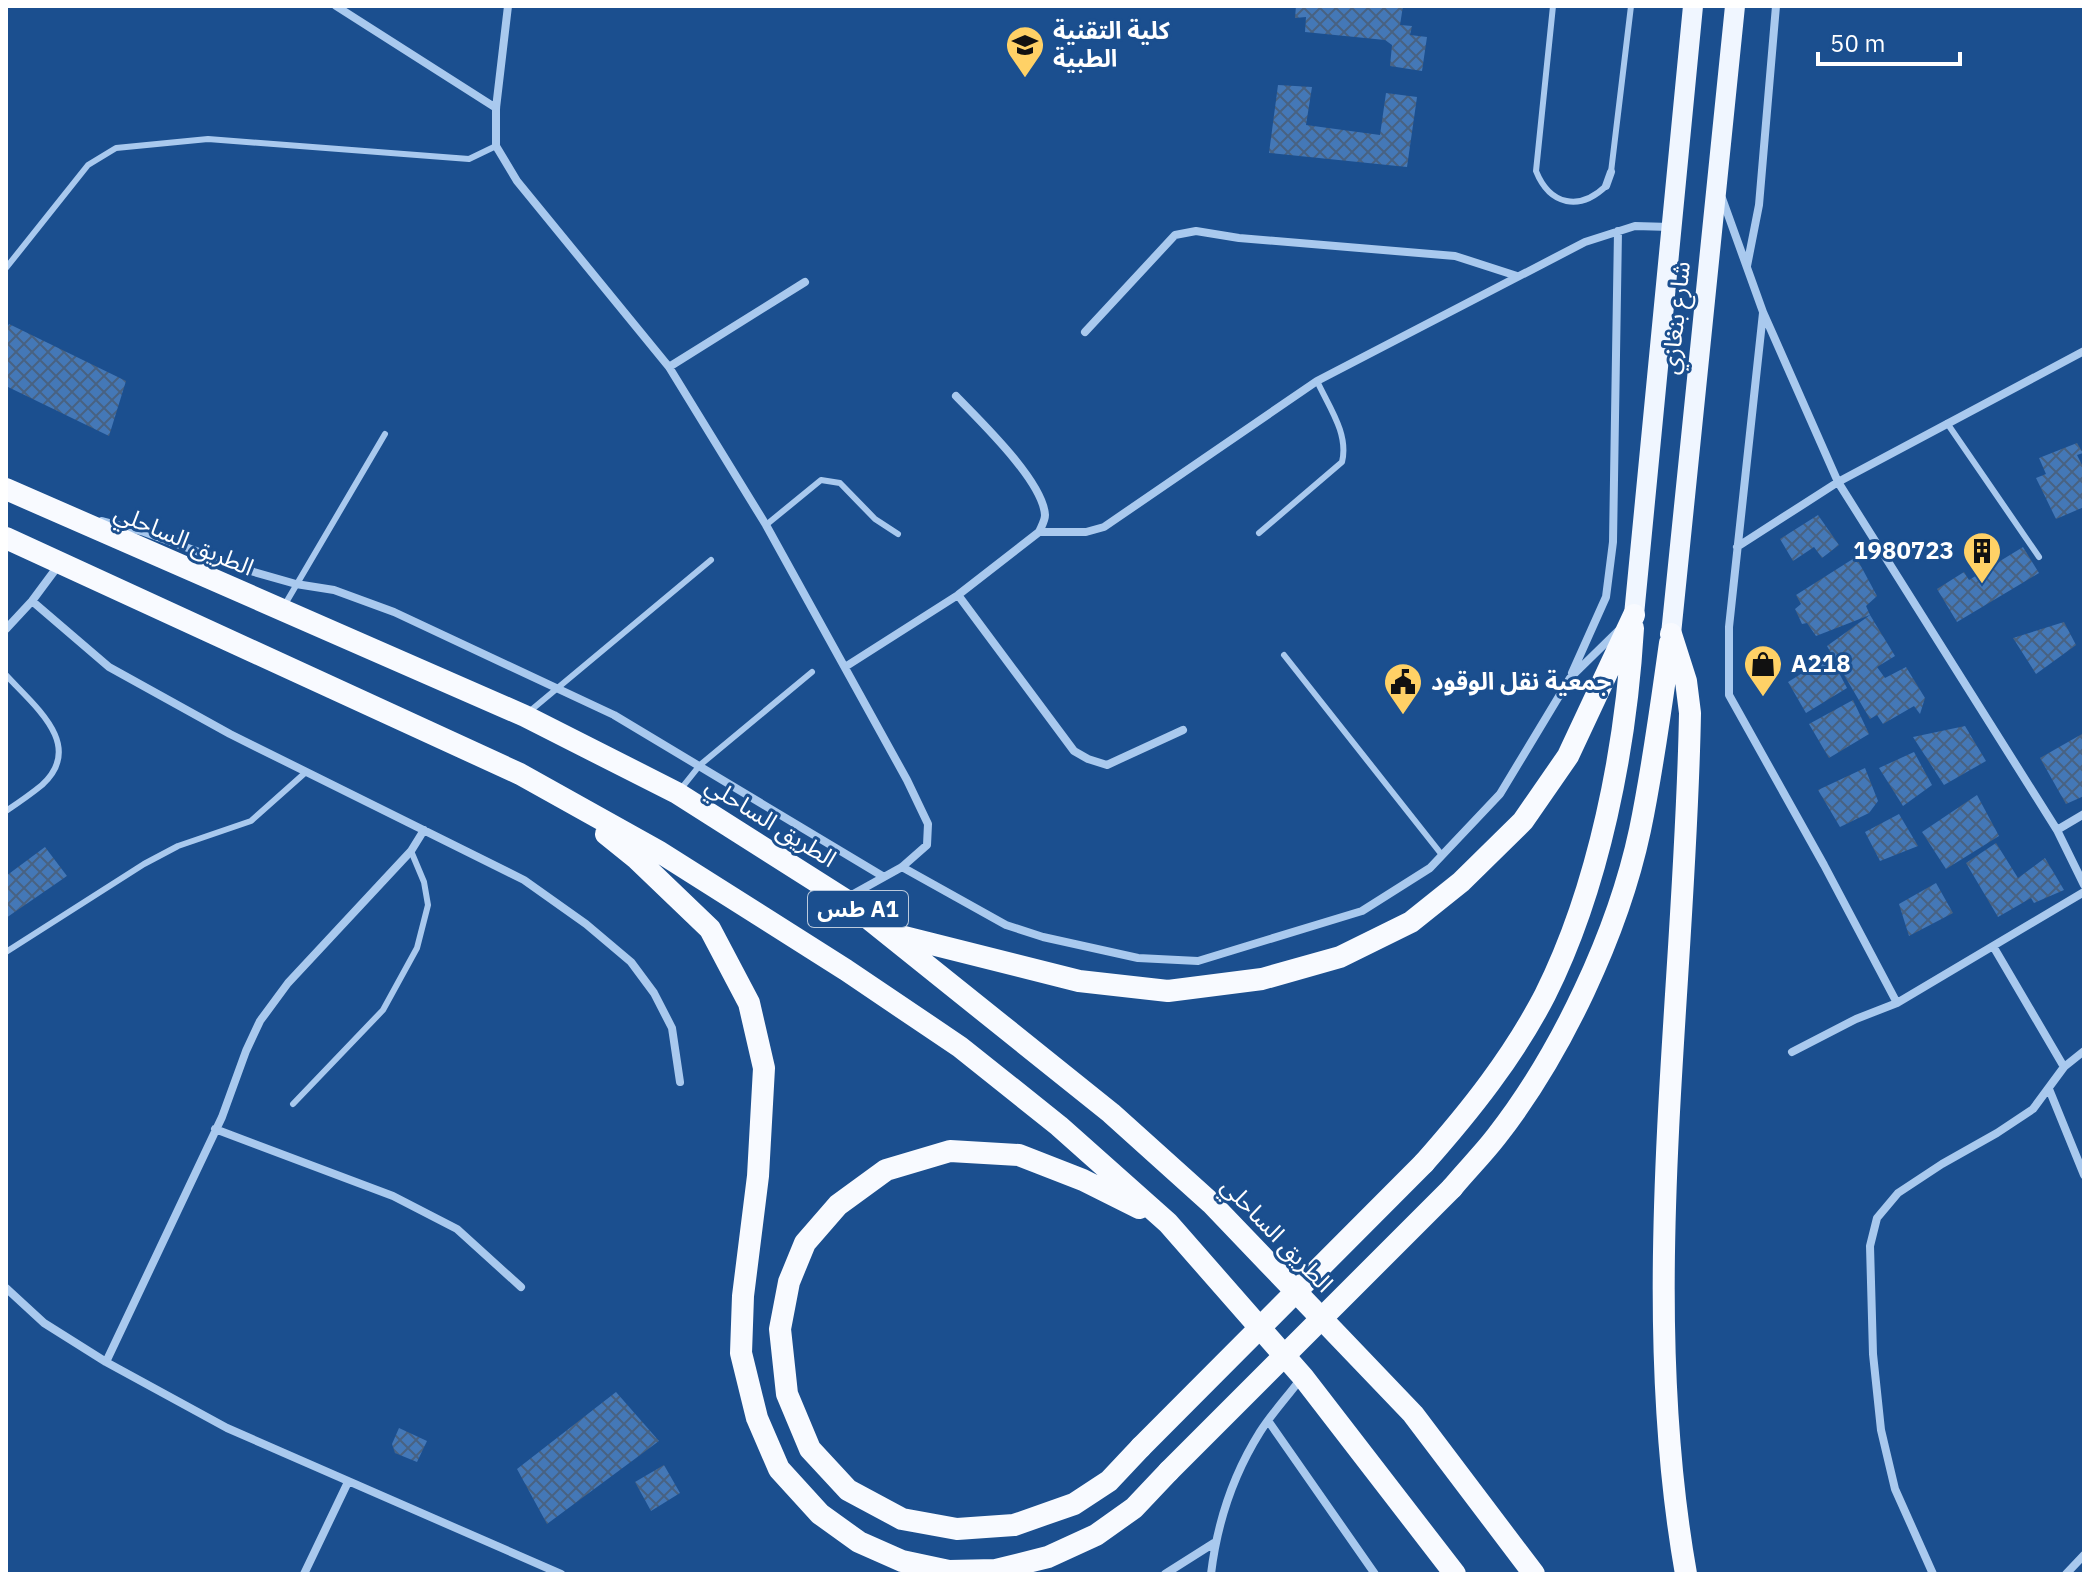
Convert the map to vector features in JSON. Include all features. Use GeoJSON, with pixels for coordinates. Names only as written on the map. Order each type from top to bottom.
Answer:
{"type":"FeatureCollection","features":[{"type":"Feature","properties":{"kind":"highway","name":"الطريق الساحلي"},"geometry":{"type":"LineString","coordinates":[[6,489],[73,521],[525,716],[677,793],[844,899],[1111,1113],[1211,1203],[1413,1414],[1534,1574]]}},
{"type":"Feature","properties":{"kind":"highway"},"geometry":{"type":"LineString","coordinates":[[6,538],[520,774],[683,867],[846,970],[960,1047],[1059,1126],[1168,1223],[1303,1377],[1455,1574]]}},
{"type":"Feature","properties":{"kind":"highway"},"geometry":{"type":"LineString","coordinates":[[890,934],[1079,981],[1168,991],[1262,979],[1340,957],[1411,922],[1461,882],[1523,821],[1568,756],[1634,615]]}},
{"type":"Feature","properties":{"kind":"highway"},"geometry":{"type":"LineString","coordinates":[[1168,1223],[1083,1180],[1019,1155],[950,1151],[886,1170],[838,1205],[805,1243],[789,1282],[780,1329],[787,1394],[810,1449],[848,1490],[902,1519],[957,1529],[1014,1525],[1074,1504],[1109,1481],[1424,1163],[1473,1106],[1518,1041],[1545,993],[1569,936],[1593,868],[1615,778],[1630,684],[1634,615]]}},
{"type":"Feature","properties":{"kind":"highway"},"geometry":{"type":"LineString","coordinates":[[520,774],[637,859],[710,929],[749,1003],[764,1068],[758,1176],[743,1296],[741,1353],[757,1418],[779,1469],[820,1514],[859,1542],[902,1561],[949,1571],[996,1570],[1048,1557],[1096,1535],[1134,1508],[1452,1188],[1496,1137],[1541,1072],[1582,996],[1616,913],[1640,833],[1658,734],[1671,634]]}},
{"type":"Feature","properties":{"kind":"highway"},"geometry":{"type":"LineString","coordinates":[[1671,634],[1686,681],[1690,713],[1665,1249],[1665,1383],[1675,1513],[1686,1574]]}},
{"type":"Feature","properties":{"kind":"main road","name":"شارع بنغازي"},"geometry":{"type":"LineString","coordinates":[[1634,615],[1693,6]]}},
{"type":"Feature","properties":{"kind":"main road"},"geometry":{"type":"LineString","coordinates":[[1714,6],[1735,7]]}},
{"type":"Feature","properties":{"kind":"main road","name":"شارع بنغازي"},"geometry":{"type":"LineString","coordinates":[[1671,634],[1735,7]]}},
{"type":"Feature","properties":{"kind":"street"},"geometry":{"type":"LineString","coordinates":[[336,6],[496,108]]}},
{"type":"Feature","properties":{"kind":"street"},"geometry":{"type":"LineString","coordinates":[[508,6],[496,108],[496,146],[517,181],[669,367],[766,525],[928,824],[927,845],[902,867],[844,899]]}},
{"type":"Feature","properties":{"kind":"street"},"geometry":{"type":"LineString","coordinates":[[1747,267],[1759,205],[1776,6]]}},
{"type":"Feature","properties":{"kind":"street"},"geometry":{"type":"LineString","coordinates":[[1606,186],[1611,172]]}},
{"type":"Feature","properties":{"kind":"street"},"geometry":{"type":"LineString","coordinates":[[1716,182],[1763,312],[1838,482],[2057,830],[2084,885]]}},
{"type":"Feature","properties":{"kind":"street"},"geometry":{"type":"LineString","coordinates":[[1039,532],[1086,532],[1104,527],[1317,381],[1585,242],[1635,226],[1671,227]]}},
{"type":"Feature","properties":{"kind":"street"},"geometry":{"type":"LineString","coordinates":[[1085,332],[1175,235],[1196,231],[1239,238],[1455,256],[1517,276]]}},
{"type":"Feature","properties":{"kind":"street"},"geometry":{"type":"LineString","coordinates":[[902,867],[1006,925],[1043,937],[1138,958],[1198,961],[1362,911],[1430,868],[1500,794],[1570,678],[1606,597],[1613,542],[1618,231]]}},
{"type":"Feature","properties":{"kind":"street"},"geometry":{"type":"LineString","coordinates":[[669,367],[805,282]]}},
{"type":"Feature","properties":{"kind":"street"},"geometry":{"type":"LineString","coordinates":[[1763,312],[1729,627],[1729,695],[1897,1003]]}},
{"type":"Feature","properties":{"kind":"street"},"geometry":{"type":"LineString","coordinates":[[1737,547],[1838,482],[2084,351]]}},
{"type":"Feature","properties":{"kind":"street"},"geometry":{"type":"LineString","coordinates":[[845,667],[958,595],[1039,532],[1045,518],[1040,496],[1003,446],[956,396]]}},
{"type":"Feature","properties":{"kind":"street"},"geometry":{"type":"LineString","coordinates":[[73,521],[104,521],[144,532],[254,572],[296,584],[334,590],[394,612],[614,715],[884,877]]}},
{"type":"Feature","properties":{"kind":"street"},"geometry":{"type":"LineString","coordinates":[[6,629],[61,562]]}},
{"type":"Feature","properties":{"kind":"street"},"geometry":{"type":"LineString","coordinates":[[958,595],[1074,751],[1107,765],[1183,730]]}},
{"type":"Feature","properties":{"kind":"street"},"geometry":{"type":"LineString","coordinates":[[32,601],[109,667],[169,702],[524,880],[586,924],[631,962],[654,993],[672,1028],[680,1082]]}},
{"type":"Feature","properties":{"kind":"street"},"geometry":{"type":"LineString","coordinates":[[1570,678],[1634,615]]}},
{"type":"Feature","properties":{"kind":"street"},"geometry":{"type":"LineString","coordinates":[[2057,830],[2084,814]]}},
{"type":"Feature","properties":{"kind":"street"},"geometry":{"type":"LineString","coordinates":[[106,1362],[222,1117],[246,1051],[269,1006],[411,851],[424,830]]}},
{"type":"Feature","properties":{"kind":"street"},"geometry":{"type":"LineString","coordinates":[[1792,1052],[1856,1019],[1897,1003],[2084,892]]}},
{"type":"Feature","properties":{"kind":"street"},"geometry":{"type":"LineString","coordinates":[[1993,946],[2064,1067]]}},
{"type":"Feature","properties":{"kind":"street"},"geometry":{"type":"LineString","coordinates":[[1933,1574],[1895,1489],[1881,1430],[1873,1354],[1870,1246],[1877,1218],[1898,1193],[2033,1109],[2064,1067],[2084,1051]]}},
{"type":"Feature","properties":{"kind":"street"},"geometry":{"type":"LineString","coordinates":[[2049,1089],[2084,1175]]}},
{"type":"Feature","properties":{"kind":"street"},"geometry":{"type":"LineString","coordinates":[[215,1129],[393,1196],[419,1209],[457,1229],[521,1287]]}},
{"type":"Feature","properties":{"kind":"street"},"geometry":{"type":"LineString","coordinates":[[6,1288],[44,1323],[106,1362],[227,1428],[561,1574]]}},
{"type":"Feature","properties":{"kind":"street"},"geometry":{"type":"LineString","coordinates":[[1211,1574],[1214,1543],[1237,1479],[1261,1431],[1303,1377]]}},
{"type":"Feature","properties":{"kind":"street"},"geometry":{"type":"LineString","coordinates":[[1269,1422],[1375,1574]]}},
{"type":"Feature","properties":{"kind":"street"},"geometry":{"type":"LineString","coordinates":[[304,1574],[348,1482]]}},
{"type":"Feature","properties":{"kind":"street"},"geometry":{"type":"LineString","coordinates":[[1165,1574],[1214,1543]]}},
{"type":"Feature","properties":{"kind":"street"},"geometry":{"type":"LineString","coordinates":[[2066,1574],[2084,1555]]}},
{"type":"Feature","properties":{"kind":"lane"},"geometry":{"type":"LineString","coordinates":[[1553,6],[1536,171],[1541,184],[1561,200],[1587,200],[1606,186]]}},
{"type":"Feature","properties":{"kind":"lane"},"geometry":{"type":"LineString","coordinates":[[1611,172],[1631,6]]}},
{"type":"Feature","properties":{"kind":"lane"},"geometry":{"type":"LineString","coordinates":[[6,268],[88,165],[116,148],[208,139],[469,159],[496,146]]}},
{"type":"Feature","properties":{"kind":"lane"},"geometry":{"type":"LineString","coordinates":[[1259,533],[1342,462],[1346,449],[1344,438],[1317,381]]}},
{"type":"Feature","properties":{"kind":"lane"},"geometry":{"type":"LineString","coordinates":[[1947,423],[2039,557]]}},
{"type":"Feature","properties":{"kind":"lane"},"geometry":{"type":"LineString","coordinates":[[283,609],[385,434]]}},
{"type":"Feature","properties":{"kind":"lane"},"geometry":{"type":"LineString","coordinates":[[766,525],[821,480],[840,483],[875,519],[898,534]]}},
{"type":"Feature","properties":{"kind":"lane"},"geometry":{"type":"LineString","coordinates":[[525,716],[554,688],[711,560]]}},
{"type":"Feature","properties":{"kind":"lane"},"geometry":{"type":"LineString","coordinates":[[1284,655],[1442,855]]}},
{"type":"Feature","properties":{"kind":"lane"},"geometry":{"type":"LineString","coordinates":[[677,793],[700,765],[812,672]]}},
{"type":"Feature","properties":{"kind":"lane"},"geometry":{"type":"LineString","coordinates":[[6,675],[50,723],[60,747],[59,763],[44,783],[6,811]]}},
{"type":"Feature","properties":{"kind":"lane"},"geometry":{"type":"LineString","coordinates":[[6,952],[144,864],[178,846],[251,821],[306,772]]}},
{"type":"Feature","properties":{"kind":"lane"},"geometry":{"type":"LineString","coordinates":[[293,1104],[383,1010],[417,948],[428,905],[424,882],[411,851]]}},
{"type":"Feature","properties":{"kind":"building"},"geometry":{"type":"Polygon","coordinates":[[[1296,6],[1403,6],[1400,25],[1412,26],[1410,35],[1427,37],[1422,71],[1390,66],[1392,45],[1385,40],[1305,32],[1306,17],[1295,18],[1296,6]]]}},
{"type":"Feature","properties":{"kind":"building"},"geometry":{"type":"Polygon","coordinates":[[[1278,85],[1312,87],[1306,125],[1380,135],[1386,93],[1417,97],[1407,167],[1269,153],[1278,85]]]}},
{"type":"Feature","properties":{"kind":"building"},"geometry":{"type":"Polygon","coordinates":[[[9,324],[126,381],[109,436],[6,386],[6,330],[9,324]]]}},
{"type":"Feature","properties":{"kind":"building"},"geometry":{"type":"Polygon","coordinates":[[[2077,443],[2083,453],[2077,455],[2084,469],[2084,507],[2056,519],[2036,478],[2046,474],[2039,458],[2077,443]]]}},
{"type":"Feature","properties":{"kind":"building"},"geometry":{"type":"Polygon","coordinates":[[[1818,515],[1839,545],[1822,558],[1814,547],[1793,561],[1780,539],[1818,515]]]}},
{"type":"Feature","properties":{"kind":"building","name":"1980723"},"geometry":{"type":"Polygon","coordinates":[[[2023,547],[2039,573],[1957,622],[1937,589],[1964,572],[1969,580],[2023,547]]]}},
{"type":"Feature","properties":{"kind":"building"},"geometry":{"type":"Polygon","coordinates":[[[1856,557],[1877,596],[1866,606],[1870,615],[1816,636],[1807,623],[1802,624],[1795,609],[1801,604],[1796,595],[1856,557]]]}},
{"type":"Feature","properties":{"kind":"building"},"geometry":{"type":"Polygon","coordinates":[[[1870,615],[1895,656],[1877,667],[1885,678],[1906,667],[1925,698],[1920,714],[1914,706],[1883,724],[1877,715],[1870,719],[1827,646],[1870,615]]]}},
{"type":"Feature","properties":{"kind":"building"},"geometry":{"type":"Polygon","coordinates":[[[2064,622],[2076,645],[2036,674],[2013,638],[2064,622]]]}},
{"type":"Feature","properties":{"kind":"building"},"geometry":{"type":"Polygon","coordinates":[[[1830,656],[1847,688],[1806,713],[1788,682],[1830,656]]]}},
{"type":"Feature","properties":{"kind":"building"},"geometry":{"type":"Polygon","coordinates":[[[1853,700],[1869,734],[1829,758],[1809,724],[1853,700]]]}},
{"type":"Feature","properties":{"kind":"building"},"geometry":{"type":"Polygon","coordinates":[[[1965,726],[1986,761],[1944,785],[1913,737],[1965,726]]]}},
{"type":"Feature","properties":{"kind":"building"},"geometry":{"type":"Polygon","coordinates":[[[2082,734],[2084,796],[2066,804],[2040,758],[2082,734]]]}},
{"type":"Feature","properties":{"kind":"building"},"geometry":{"type":"Polygon","coordinates":[[[1914,752],[1932,785],[1903,806],[1879,768],[1914,752]]]}},
{"type":"Feature","properties":{"kind":"building"},"geometry":{"type":"Polygon","coordinates":[[[1865,768],[1878,801],[1869,813],[1840,827],[1818,790],[1865,768]]]}},
{"type":"Feature","properties":{"kind":"building"},"geometry":{"type":"Polygon","coordinates":[[[1977,795],[1999,836],[1946,869],[1922,832],[1977,795]]]}},
{"type":"Feature","properties":{"kind":"building"},"geometry":{"type":"Polygon","coordinates":[[[1899,814],[1918,846],[1880,861],[1865,832],[1899,814]]]}},
{"type":"Feature","properties":{"kind":"building"},"geometry":{"type":"Polygon","coordinates":[[[1996,843],[2018,878],[2045,858],[2064,890],[2034,903],[2031,898],[1998,917],[1966,863],[1996,843]]]}},
{"type":"Feature","properties":{"kind":"building"},"geometry":{"type":"Polygon","coordinates":[[[45,847],[67,876],[6,918],[6,876],[45,847]]]}},
{"type":"Feature","properties":{"kind":"building"},"geometry":{"type":"Polygon","coordinates":[[[1936,883],[1953,913],[1909,936],[1899,904],[1936,883]]]}},
{"type":"Feature","properties":{"kind":"building"},"geometry":{"type":"Polygon","coordinates":[[[616,1392],[659,1441],[547,1524],[517,1469],[616,1392]]]}},
{"type":"Feature","properties":{"kind":"building"},"geometry":{"type":"Polygon","coordinates":[[[399,1428],[427,1441],[417,1462],[395,1453],[392,1444],[399,1428]]]}},
{"type":"Feature","properties":{"kind":"building"},"geometry":{"type":"Polygon","coordinates":[[[664,1465],[680,1493],[651,1511],[635,1482],[664,1465]]]}},
{"type":"Feature","properties":{"kind":"place","name":"كلية التقنية الطبية"},"geometry":{"type":"Point","coordinates":[1025,79]}},
{"type":"Feature","properties":{"kind":"place","name":"1980723"},"geometry":{"type":"Point","coordinates":[1982,585]}},
{"type":"Feature","properties":{"kind":"place","name":"A218"},"geometry":{"type":"Point","coordinates":[1763,698]}},
{"type":"Feature","properties":{"kind":"place","name":"جمعية نقل الوقود"},"geometry":{"type":"Point","coordinates":[1403,716]}}]}
